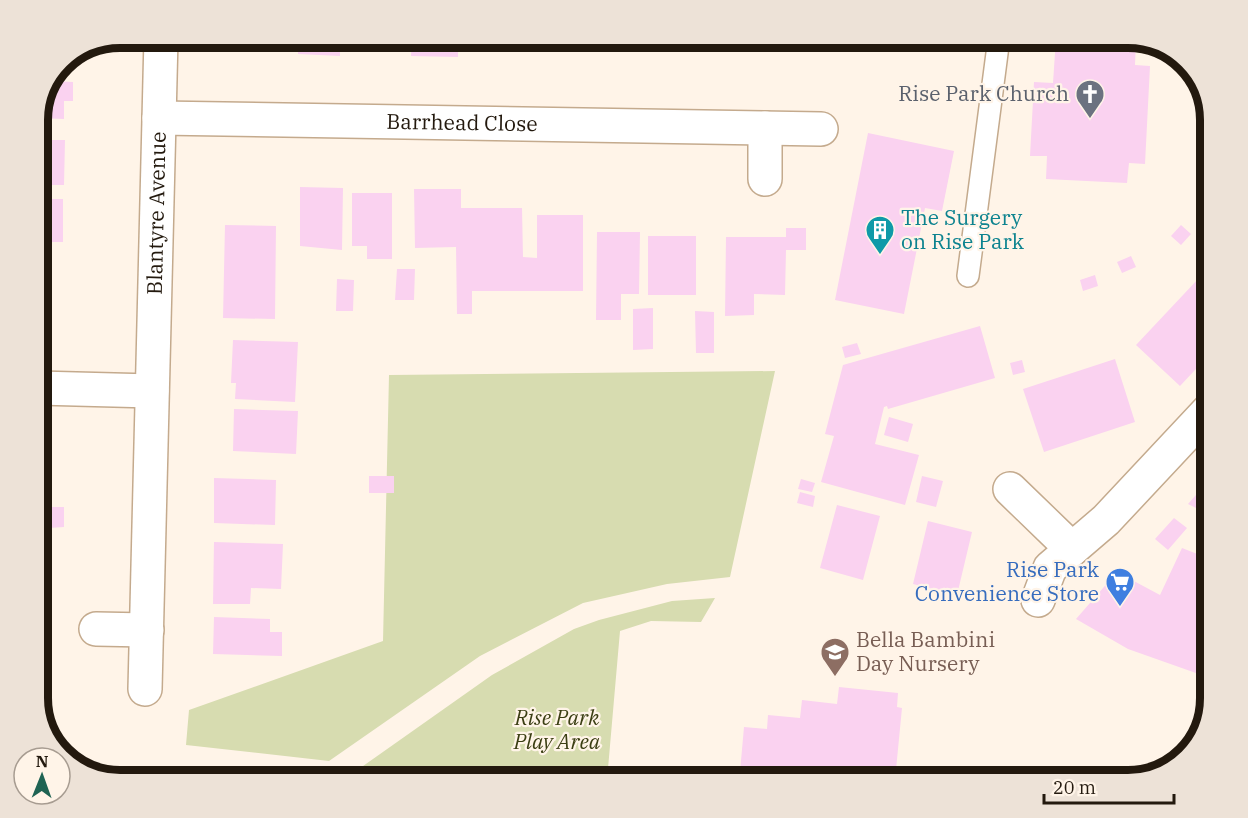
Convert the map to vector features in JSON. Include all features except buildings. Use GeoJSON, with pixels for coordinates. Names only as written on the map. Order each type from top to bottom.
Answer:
{"type":"FeatureCollection","features":[{"type":"Feature","properties":{"kind":"street","name":"Blantyre Avenue"},"geometry":{"type":"LineString","coordinates":[[145,689],[161,48]]}},
{"type":"Feature","properties":{"kind":"street","name":"Barrhead Close"},"geometry":{"type":"LineString","coordinates":[[159,118],[822,129]]}},
{"type":"Feature","properties":{"kind":"street"},"geometry":{"type":"LineString","coordinates":[[765,128],[765,179]]}},
{"type":"Feature","properties":{"kind":"street"},"geometry":{"type":"LineString","coordinates":[[48,388],[152,391]]}},
{"type":"Feature","properties":{"kind":"street"},"geometry":{"type":"LineString","coordinates":[[1038,600],[1050,568],[1106,520],[1200,420]]}},
{"type":"Feature","properties":{"kind":"street"},"geometry":{"type":"LineString","coordinates":[[1010,489],[1072,549]]}},
{"type":"Feature","properties":{"kind":"street"},"geometry":{"type":"LineString","coordinates":[[96,629],[147,630]]}},
{"type":"Feature","properties":{"kind":"lane"},"geometry":{"type":"LineString","coordinates":[[968,276],[998,48]]}},
{"type":"Feature","properties":{"kind":"green space"},"geometry":{"type":"Polygon","coordinates":[[[775,371],[730,577],[667,584],[583,603],[480,656],[329,761],[186,745],[189,710],[383,641],[389,375],[775,371]]]}},
{"type":"Feature","properties":{"kind":"green space","name":"Rise Park Play Area"},"geometry":{"type":"Polygon","coordinates":[[[715,598],[701,622],[651,621],[620,631],[608,770],[357,770],[492,675],[574,629],[672,601],[715,598]]]}},
{"type":"Feature","properties":{"kind":"place","name":"Rise Park Church"},"geometry":{"type":"Point","coordinates":[1090,120]}},
{"type":"Feature","properties":{"kind":"place","name":"The Surgery on Rise Park"},"geometry":{"type":"Point","coordinates":[880,256]}},
{"type":"Feature","properties":{"kind":"place","name":"Rise Park Convenience Store"},"geometry":{"type":"Point","coordinates":[1120,608]}},
{"type":"Feature","properties":{"kind":"place","name":"Bella Bambini Day Nursery"},"geometry":{"type":"Point","coordinates":[835,678]}}]}
